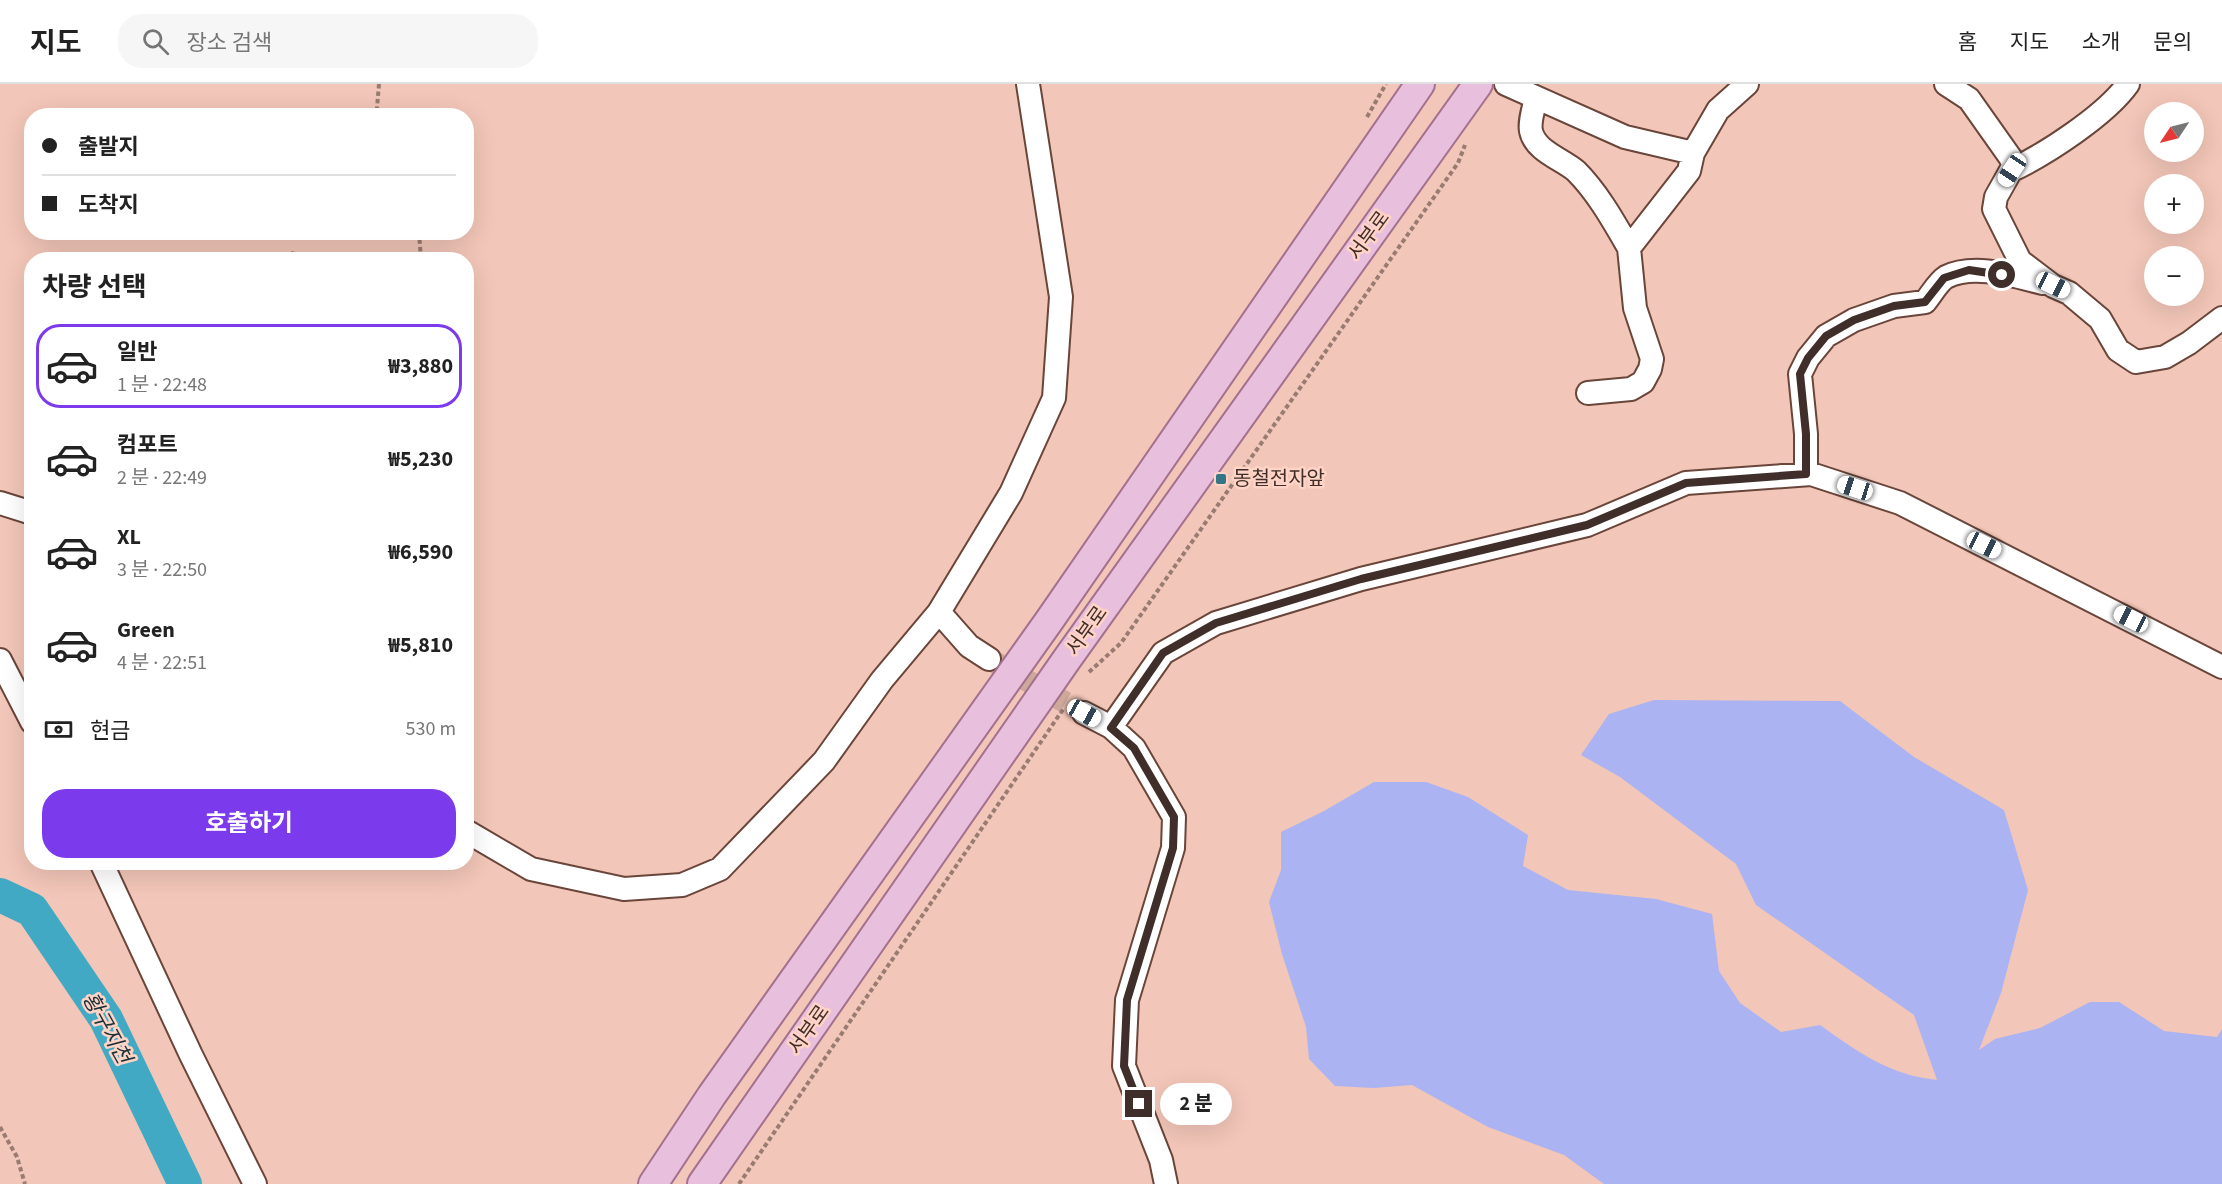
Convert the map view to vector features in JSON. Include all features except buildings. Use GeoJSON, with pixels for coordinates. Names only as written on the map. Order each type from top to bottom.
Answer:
{"type":"FeatureCollection","features":[{"type":"Feature","properties":{"kind":"main road","name":"서부로"},"geometry":{"type":"LineString","coordinates":[[653,1184],[719,1086],[1049,621],[1420,84]]}},
{"type":"Feature","properties":{"kind":"main road","name":"서부로"},"geometry":{"type":"LineString","coordinates":[[702,1184],[1074,649],[1478,84]]}},
{"type":"Feature","properties":{"kind":"street"},"geometry":{"type":"LineString","coordinates":[[474,836],[531,869],[624,890],[682,885],[720,869],[824,761],[882,680],[939,612],[1011,493],[1054,398],[1061,297],[1028,84]]}},
{"type":"Feature","properties":{"kind":"street"},"geometry":{"type":"LineString","coordinates":[[1506,84],[1625,137],[1693,153]]}},
{"type":"Feature","properties":{"kind":"street"},"geometry":{"type":"LineString","coordinates":[[1629,248],[1689,171],[1693,153],[1718,110],[1748,84]]}},
{"type":"Feature","properties":{"kind":"street"},"geometry":{"type":"LineString","coordinates":[[1946,84],[1969,99],[2010,157],[2012,170],[1996,197],[1994,209],[2020,261],[2053,285],[2069,293],[2100,319],[2118,350],[2136,362],[2165,357],[2189,343],[2222,318]]}},
{"type":"Feature","properties":{"kind":"street"},"geometry":{"type":"LineString","coordinates":[[2012,170],[2046,153],[2093,118],[2128,84]]}},
{"type":"Feature","properties":{"kind":"street"},"geometry":{"type":"LineString","coordinates":[[1536,98],[1531,130],[1536,140],[1546,151],[1575,171],[1608,211],[1629,248],[1635,308],[1652,359],[1643,382],[1630,389],[1588,393]]}},
{"type":"Feature","properties":{"kind":"street"},"geometry":{"type":"LineString","coordinates":[[1806,474],[1806,434],[1800,374],[1808,358],[1826,336],[1854,320],[1894,306],[1925,302],[1944,278],[1969,270],[2019,277],[2053,285]]}},
{"type":"Feature","properties":{"kind":"street"},"geometry":{"type":"LineString","coordinates":[[1111,728],[1163,653],[1216,623],[1361,579],[1587,525],[1686,483],[1806,474],[1900,503],[2222,667]]}},
{"type":"Feature","properties":{"kind":"street"},"geometry":{"type":"LineString","coordinates":[[0,503],[24,510]]}},
{"type":"Feature","properties":{"kind":"street"},"geometry":{"type":"LineString","coordinates":[[939,612],[969,646],[989,659]]}},
{"type":"Feature","properties":{"kind":"street"},"geometry":{"type":"LineString","coordinates":[[0,660],[24,706]]}},
{"type":"Feature","properties":{"kind":"street"},"geometry":{"type":"LineString","coordinates":[[1077,706],[1111,728],[1134,748],[1174,817],[1173,848],[1127,1000],[1124,1066],[1161,1160],[1166,1184]]}},
{"type":"Feature","properties":{"kind":"street"},"geometry":{"type":"LineString","coordinates":[[105,870],[191,1055],[255,1184]]}},
{"type":"Feature","properties":{"kind":"path"},"geometry":{"type":"LineString","coordinates":[[377,108],[379,84]]}},
{"type":"Feature","properties":{"kind":"path"},"geometry":{"type":"LineString","coordinates":[[1084,679],[1091,669],[1121,643],[1458,163],[1466,142]]}},
{"type":"Feature","properties":{"kind":"path"},"geometry":{"type":"LineString","coordinates":[[738,1184],[1077,706]]}},
{"type":"Feature","properties":{"kind":"path"},"geometry":{"type":"LineString","coordinates":[[0,1127],[16,1157],[25,1184]]}},
{"type":"Feature","properties":{"kind":"shaded area"},"geometry":{"type":"Polygon","coordinates":[[[1654,700],[1840,701],[1914,757],[2004,810],[2028,890],[2001,993],[1979,1050],[1995,1039],[2040,1028],[2090,1002],[2119,1002],[2164,1031],[2217,1037],[2222,1029],[2222,1184],[1604,1184],[1564,1155],[1488,1127],[1412,1085],[1374,1088],[1335,1086],[1309,1059],[1306,1027],[1282,954],[1269,902],[1281,870],[1281,832],[1324,811],[1374,782],[1426,782],[1468,797],[1528,835],[1523,866],[1568,890],[1656,899],[1712,914],[1719,971],[1740,1003],[1781,1032],[1820,1025],[1861,1053],[1889,1068],[1937,1080],[1914,1015],[1756,905],[1736,864],[1620,777],[1581,755],[1609,714],[1654,700]]]}},
{"type":"Feature","properties":{"kind":"waterway","name":"황구지천"},"geometry":{"type":"LineString","coordinates":[[0,895],[32,910],[106,1019],[185,1184]]}},
{"type":"Feature","properties":{"kind":"tunnel"},"geometry":{"type":"LineString","coordinates":[[989,659],[1084,713]]}},
{"type":"Feature","properties":{"kind":"place","name":"동철전자앞"},"geometry":{"type":"Point","coordinates":[1221,479]}},
{"type":"Feature","properties":{"kind":"route"},"geometry":{"type":"LineString","coordinates":[[1139,1104],[1124,1066],[1127,1000],[1143,954],[1173,848],[1174,817],[1134,748],[1111,728],[1163,653],[1216,623],[1361,579],[1587,525],[1686,483],[1806,474],[1806,434],[1800,374],[1808,358],[1826,336],[1854,320],[1894,306],[1925,302],[1944,278],[1969,270],[2002,275]]}}]}
